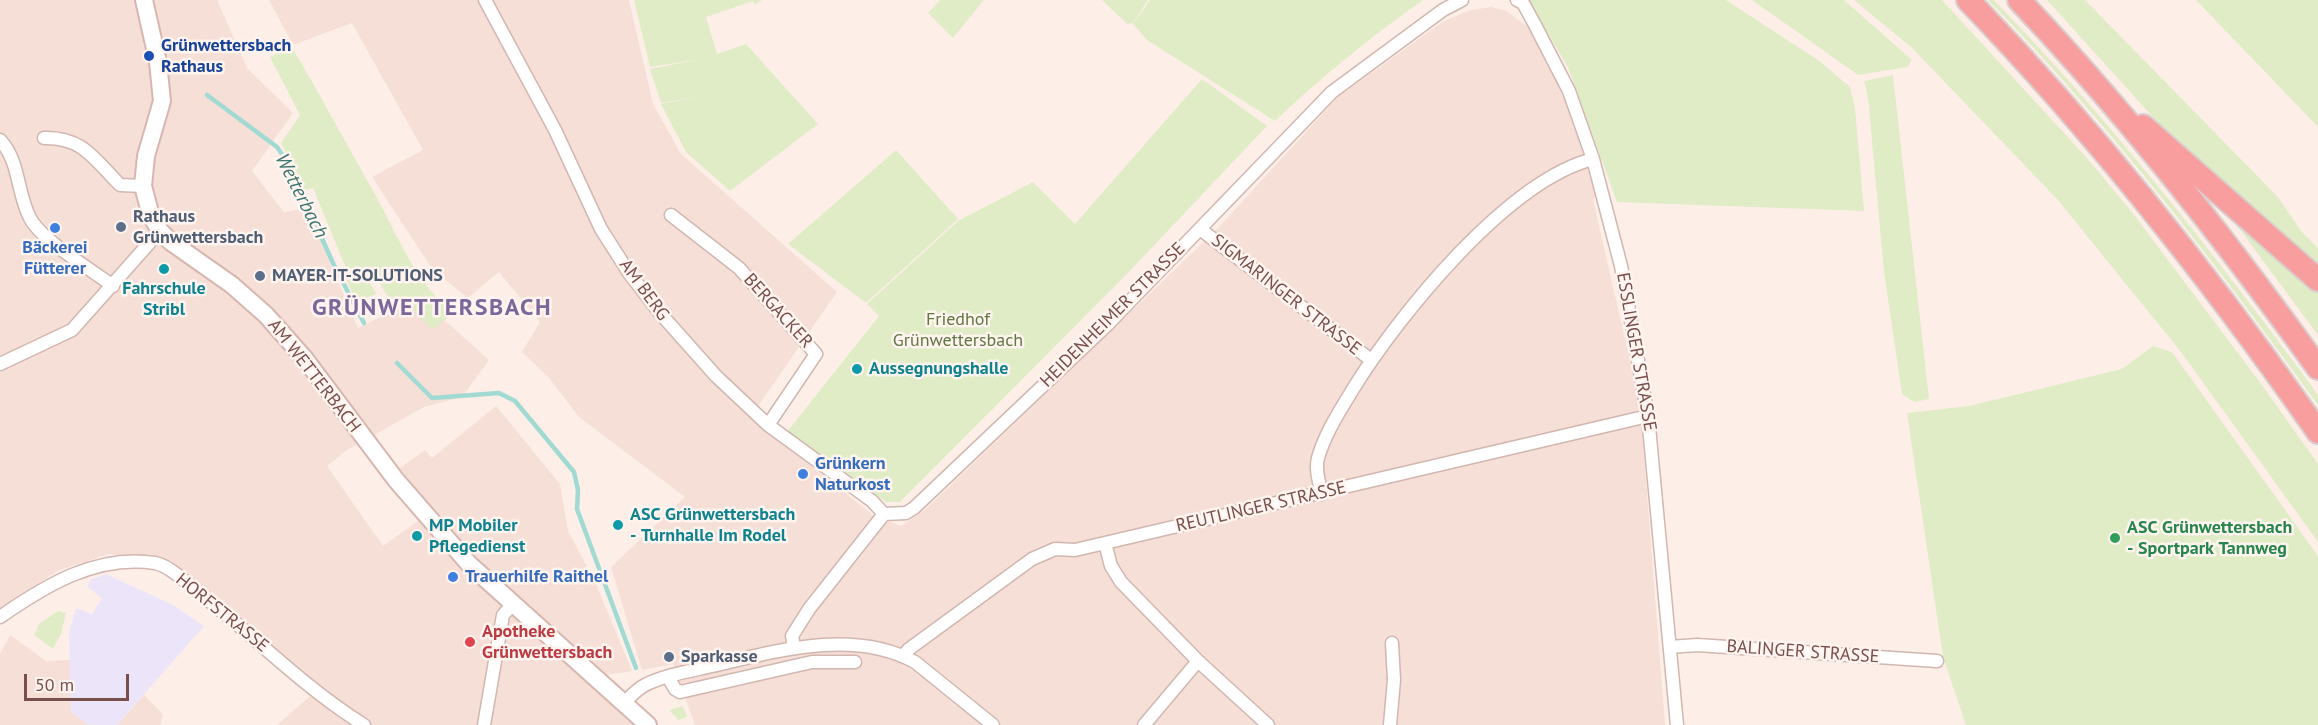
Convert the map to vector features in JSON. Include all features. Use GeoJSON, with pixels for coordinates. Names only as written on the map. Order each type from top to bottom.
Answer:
{"type":"FeatureCollection","features":[{"type":"Feature","properties":{"kind":"highway"},"geometry":{"type":"LineString","coordinates":[[1968,0],[2038,74],[2189,254],[2318,432]]}},
{"type":"Feature","properties":{"kind":"highway"},"geometry":{"type":"LineString","coordinates":[[2019,0],[2101,90],[2216,231],[2318,368]]}},
{"type":"Feature","properties":{"kind":"highway"},"geometry":{"type":"LineString","coordinates":[[2101,90],[2318,280]]}},
{"type":"Feature","properties":{"kind":"main road","name":"AM WETTERBACH"},"geometry":{"type":"LineString","coordinates":[[144,0],[158,62],[162,101],[147,156],[143,186],[151,216],[160,231],[171,242],[232,285],[276,326],[305,359],[414,502],[469,564],[648,725]]}},
{"type":"Feature","properties":{"kind":"street","name":"AM BERG"},"geometry":{"type":"LineString","coordinates":[[485,0],[555,130],[601,229],[629,273],[690,349],[768,425],[872,501],[884,514]]}},
{"type":"Feature","properties":{"kind":"street","name":"HEIDENHEIMER STRASSE"},"geometry":{"type":"LineString","coordinates":[[884,514],[906,513],[914,508],[1107,325],[1332,92],[1443,10],[1462,0]]}},
{"type":"Feature","properties":{"kind":"street","name":"ESSLINGER STRASSE"},"geometry":{"type":"LineString","coordinates":[[1517,0],[1523,3],[1569,91],[1593,159],[1621,266],[1648,416],[1677,725]]}},
{"type":"Feature","properties":{"kind":"street"},"geometry":{"type":"LineString","coordinates":[[44,138],[64,137],[79,144],[120,185],[143,186]]}},
{"type":"Feature","properties":{"kind":"street"},"geometry":{"type":"LineString","coordinates":[[0,140],[13,162],[30,219],[40,232],[113,286]]}},
{"type":"Feature","properties":{"kind":"street"},"geometry":{"type":"LineString","coordinates":[[1322,494],[1317,459],[1330,425],[1371,360],[1433,280],[1515,203],[1575,164],[1593,159]]}},
{"type":"Feature","properties":{"kind":"street","name":"BERGACKER"},"geometry":{"type":"LineString","coordinates":[[671,216],[739,268],[816,354],[768,425]]}},
{"type":"Feature","properties":{"kind":"street","name":"SIGMARINGER STRASSE"},"geometry":{"type":"LineString","coordinates":[[1200,229],[1371,360]]}},
{"type":"Feature","properties":{"kind":"street"},"geometry":{"type":"LineString","coordinates":[[0,364],[72,330],[160,231]]}},
{"type":"Feature","properties":{"kind":"street","name":"REUTLINGER STRASSE"},"geometry":{"type":"LineString","coordinates":[[903,656],[909,649],[1032,559],[1055,549],[1074,550],[1322,494],[1648,416]]}},
{"type":"Feature","properties":{"kind":"street"},"geometry":{"type":"LineString","coordinates":[[794,647],[792,636],[804,617],[884,514]]}},
{"type":"Feature","properties":{"kind":"street"},"geometry":{"type":"LineString","coordinates":[[1105,543],[1111,566],[1121,582],[1198,661],[1268,725]]}},
{"type":"Feature","properties":{"kind":"street","name":"HORFSTRASSE"},"geometry":{"type":"LineString","coordinates":[[0,617],[42,588],[81,572],[113,563],[158,564],[179,577],[229,616],[337,708],[364,725]]}},
{"type":"Feature","properties":{"kind":"street"},"geometry":{"type":"LineString","coordinates":[[484,725],[503,615],[513,604]]}},
{"type":"Feature","properties":{"kind":"street"},"geometry":{"type":"LineString","coordinates":[[1390,725],[1394,680],[1392,644]]}},
{"type":"Feature","properties":{"kind":"street","name":"BALINGER STRASSE"},"geometry":{"type":"LineString","coordinates":[[1670,647],[1697,645],[1937,661]]}},
{"type":"Feature","properties":{"kind":"street"},"geometry":{"type":"LineString","coordinates":[[624,703],[643,686],[668,676],[794,647],[858,646],[903,656],[993,725]]}},
{"type":"Feature","properties":{"kind":"street"},"geometry":{"type":"LineString","coordinates":[[1144,725],[1198,661]]}},
{"type":"Feature","properties":{"kind":"street"},"geometry":{"type":"LineString","coordinates":[[668,676],[675,689],[680,692],[812,662],[855,662]]}},
{"type":"Feature","properties":{"kind":"shaded area"},"geometry":{"type":"Polygon","coordinates":[[[0,0],[217,0],[247,68],[293,113],[252,171],[284,212],[307,208],[358,328],[389,313],[411,290],[489,360],[462,397],[424,407],[347,450],[327,466],[383,546],[432,511],[400,468],[425,450],[432,458],[496,406],[560,484],[568,531],[595,582],[632,671],[606,675],[593,687],[633,725],[277,725],[318,689],[182,576],[141,558],[109,554],[59,570],[0,608],[0,0]]]}},
{"type":"Feature","properties":{"kind":"shaded area"},"geometry":{"type":"Polygon","coordinates":[[[269,0],[629,0],[653,104],[681,154],[837,292],[750,418],[873,515],[901,526],[926,509],[1219,227],[1338,97],[1444,21],[1471,10],[1491,7],[1506,11],[1528,27],[1551,69],[1571,114],[1596,196],[1593,200],[1635,382],[1642,430],[1665,725],[695,725],[673,664],[642,670],[611,567],[685,497],[579,417],[549,378],[522,352],[540,322],[499,272],[468,298],[433,270],[372,177],[423,150],[352,23],[293,45],[269,0]]]}},
{"type":"Feature","properties":{"kind":"shaded area"},"geometry":{"type":"Polygon","coordinates":[[[106,574],[173,605],[204,626],[117,725],[89,725],[71,712],[69,633],[76,608],[92,614],[102,598],[87,587],[90,580],[106,574]]]}},
{"type":"Feature","properties":{"kind":"shaded area"},"geometry":{"type":"Polygon","coordinates":[[[10,635],[46,661],[70,660],[71,712],[89,725],[0,725],[0,654],[10,635]]]}},
{"type":"Feature","properties":{"kind":"shaded area"},"geometry":{"type":"Polygon","coordinates":[[[144,695],[163,714],[160,725],[117,725],[144,695]]]}},
{"type":"Feature","properties":{"kind":"green space"},"geometry":{"type":"Polygon","coordinates":[[[634,0],[762,0],[755,5],[753,1],[706,17],[717,54],[746,44],[818,124],[730,191],[686,152],[661,104],[702,96],[661,103],[650,69],[701,59],[650,67],[634,0]]]}},
{"type":"Feature","properties":{"kind":"green space"},"geometry":{"type":"Polygon","coordinates":[[[940,0],[984,0],[953,38],[928,13],[940,0]]]}},
{"type":"Feature","properties":{"kind":"green space"},"geometry":{"type":"Polygon","coordinates":[[[1102,0],[1148,0],[1133,23],[1127,24],[1102,0]]]}},
{"type":"Feature","properties":{"kind":"green space"},"geometry":{"type":"Polygon","coordinates":[[[1150,0],[1423,0],[1310,88],[1275,121],[1147,40],[1133,24],[1150,0]]]}},
{"type":"Feature","properties":{"kind":"green space"},"geometry":{"type":"Polygon","coordinates":[[[1527,0],[1726,0],[1818,60],[1850,87],[1855,108],[1864,211],[1617,202],[1568,67],[1527,0]]]}},
{"type":"Feature","properties":{"kind":"green space"},"geometry":{"type":"Polygon","coordinates":[[[1752,0],[1844,0],[1912,60],[1908,67],[1858,75],[1752,0]]]}},
{"type":"Feature","properties":{"kind":"green space"},"geometry":{"type":"Polygon","coordinates":[[[1854,0],[1942,0],[2087,158],[2131,211],[2259,381],[2318,464],[2318,542],[2181,352],[2057,199],[1912,48],[1854,0]]]}},
{"type":"Feature","properties":{"kind":"green space"},"geometry":{"type":"Polygon","coordinates":[[[1988,0],[1994,0],[2037,46],[2159,187],[2311,385],[2318,396],[2318,405],[2161,196],[2077,96],[1988,0]]]}},
{"type":"Feature","properties":{"kind":"green space"},"geometry":{"type":"Polygon","coordinates":[[[2047,0],[2085,0],[2278,197],[2301,231],[2318,248],[2318,271],[2180,147],[2047,0]]]}},
{"type":"Feature","properties":{"kind":"green space"},"geometry":{"type":"Polygon","coordinates":[[[2196,0],[2318,0],[2318,127],[2196,0]]]}},
{"type":"Feature","properties":{"kind":"green space"},"geometry":{"type":"Polygon","coordinates":[[[291,46],[416,271],[427,286],[454,313],[432,330],[404,299],[393,306],[379,282],[364,268],[346,268],[313,188],[305,190],[281,143],[300,115],[270,57],[291,46]]]}},
{"type":"Feature","properties":{"kind":"green space"},"geometry":{"type":"Polygon","coordinates":[[[1893,75],[1929,399],[1914,402],[1902,394],[1884,272],[1868,97],[1864,81],[1893,75]]]}},
{"type":"Feature","properties":{"kind":"green space","name":"Friedhof Grünwettersbach"},"geometry":{"type":"Polygon","coordinates":[[[1202,79],[1267,126],[1125,276],[900,502],[886,502],[787,432],[879,316],[867,304],[958,221],[1033,182],[1075,224],[1202,79]]]}},
{"type":"Feature","properties":{"kind":"green space"},"geometry":{"type":"Polygon","coordinates":[[[896,150],[958,219],[866,303],[788,244],[896,150]]]}},
{"type":"Feature","properties":{"kind":"green space"},"geometry":{"type":"Polygon","coordinates":[[[2230,216],[2318,290],[2318,335],[2230,216]]]}},
{"type":"Feature","properties":{"kind":"green space"},"geometry":{"type":"Polygon","coordinates":[[[355,273],[366,278],[377,294],[362,299],[367,312],[362,315],[344,274],[355,273]]]}},
{"type":"Feature","properties":{"kind":"green space","name":"ASC Grünwettersbach - Sportpark Tannweg"},"geometry":{"type":"Polygon","coordinates":[[[2153,346],[2172,352],[2318,556],[2318,725],[1966,725],[1943,657],[1907,413],[1969,406],[2122,369],[2153,346]]]}},
{"type":"Feature","properties":{"kind":"green space"},"geometry":{"type":"Polygon","coordinates":[[[58,611],[66,613],[61,634],[53,649],[34,635],[39,624],[58,611]]]}},
{"type":"Feature","properties":{"kind":"green space"},"geometry":{"type":"Polygon","coordinates":[[[683,706],[687,717],[678,720],[669,710],[683,706]]]}},
{"type":"Feature","properties":{"kind":"waterway","name":"Wetterbach"},"geometry":{"type":"LineString","coordinates":[[207,95],[277,147],[288,163],[333,263],[364,323]]}},
{"type":"Feature","properties":{"kind":"waterway","name":"Wetterbach"},"geometry":{"type":"LineString","coordinates":[[397,363],[432,398],[499,393],[515,401],[574,472],[578,490],[577,509],[636,668]]}},
{"type":"Feature","properties":{"kind":"place","name":"Grünwettersbach Rathaus"},"geometry":{"type":"Point","coordinates":[149,56]}},
{"type":"Feature","properties":{"kind":"place","name":"Rathaus Grünwettersbach"},"geometry":{"type":"Point","coordinates":[121,227]}},
{"type":"Feature","properties":{"kind":"place","name":"Bäckerei Fütterer"},"geometry":{"type":"Point","coordinates":[55,228]}},
{"type":"Feature","properties":{"kind":"place","name":"Fahrschule Stribl"},"geometry":{"type":"Point","coordinates":[164,269]}},
{"type":"Feature","properties":{"kind":"place","name":"MAYER-IT-SOLUTIONS"},"geometry":{"type":"Point","coordinates":[260,276]}},
{"type":"Feature","properties":{"kind":"place","name":"Aussegnungshalle"},"geometry":{"type":"Point","coordinates":[857,369]}},
{"type":"Feature","properties":{"kind":"place","name":"Grünkern Naturkost"},"geometry":{"type":"Point","coordinates":[803,474]}},
{"type":"Feature","properties":{"kind":"place","name":"ASC Grünwettersbach - Turnhalle Im Rodel"},"geometry":{"type":"Point","coordinates":[618,525]}},
{"type":"Feature","properties":{"kind":"place","name":"MP Mobiler Pflegedienst"},"geometry":{"type":"Point","coordinates":[417,536]}},
{"type":"Feature","properties":{"kind":"place","name":"ASC Grünwettersbach - Sportpark Tannweg"},"geometry":{"type":"Point","coordinates":[2115,538]}},
{"type":"Feature","properties":{"kind":"place","name":"Trauerhilfe Raithel"},"geometry":{"type":"Point","coordinates":[453,577]}},
{"type":"Feature","properties":{"kind":"place","name":"Apotheke Grünwettersbach"},"geometry":{"type":"Point","coordinates":[470,642]}},
{"type":"Feature","properties":{"kind":"place","name":"Sparkasse"},"geometry":{"type":"Point","coordinates":[669,657]}},
{"type":"Feature","properties":{"kind":"district","name":"GRÜNWETTERSBACH"},"geometry":{"type":"Point","coordinates":[432,308]}}]}
